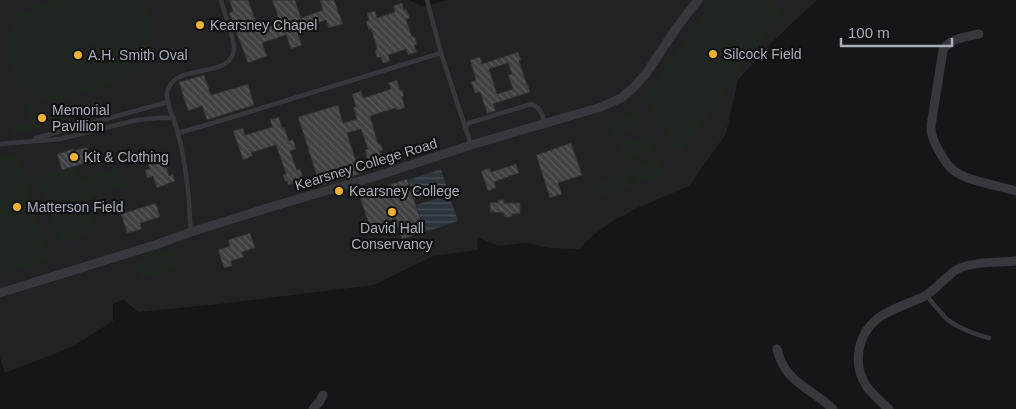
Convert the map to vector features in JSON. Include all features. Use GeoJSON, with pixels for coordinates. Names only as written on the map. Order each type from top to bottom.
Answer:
{"type":"FeatureCollection","features":[{"type":"Feature","properties":{"kind":"street","name":"Kearsney College Road"},"geometry":{"type":"LineString","coordinates":[[0,293],[274,206],[378,176],[471,145],[601,107],[621,98],[633,88],[698,0]]}},
{"type":"Feature","properties":{"kind":"street"},"geometry":{"type":"LineString","coordinates":[[979,34],[951,42],[943,50],[931,126],[932,136],[946,162],[956,172],[984,183],[1016,191]]}},
{"type":"Feature","properties":{"kind":"street"},"geometry":{"type":"LineString","coordinates":[[889,409],[871,392],[861,376],[858,360],[859,349],[862,338],[871,324],[880,317],[934,290],[951,273],[961,267],[1016,260]]}},
{"type":"Feature","properties":{"kind":"street"},"geometry":{"type":"LineString","coordinates":[[777,348],[782,364],[791,377],[833,409]]}},
{"type":"Feature","properties":{"kind":"street"},"geometry":{"type":"LineString","coordinates":[[313,409],[324,395]]}},
{"type":"Feature","properties":{"kind":"lane"},"geometry":{"type":"LineString","coordinates":[[191,232],[188,184],[178,133],[168,102],[167,92],[168,86],[173,81],[229,62],[234,56],[234,46],[221,0]]}},
{"type":"Feature","properties":{"kind":"lane"},"geometry":{"type":"LineString","coordinates":[[427,0],[441,53],[471,145]]}},
{"type":"Feature","properties":{"kind":"lane"},"geometry":{"type":"LineString","coordinates":[[178,133],[441,53]]}},
{"type":"Feature","properties":{"kind":"lane"},"geometry":{"type":"LineString","coordinates":[[28,141],[168,102]]}},
{"type":"Feature","properties":{"kind":"lane"},"geometry":{"type":"LineString","coordinates":[[466,130],[469,123],[531,104],[541,111],[545,123]]}},
{"type":"Feature","properties":{"kind":"lane"},"geometry":{"type":"LineString","coordinates":[[0,144],[60,139],[136,120],[174,118]]}},
{"type":"Feature","properties":{"kind":"lane"},"geometry":{"type":"LineString","coordinates":[[926,295],[952,323],[982,337],[989,338]]}},
{"type":"Feature","properties":{"kind":"shaded area","name":"Kearsney College"},"geometry":{"type":"Polygon","coordinates":[[[0,0],[409,0],[421,6],[428,6],[447,0],[817,0],[769,45],[738,80],[726,134],[689,186],[635,209],[613,221],[592,236],[580,249],[551,248],[526,243],[498,246],[477,237],[478,250],[433,256],[374,285],[138,312],[123,299],[113,304],[113,321],[74,346],[5,373],[0,357],[0,0]]]}},
{"type":"Feature","properties":{"kind":"shaded area","name":"A.H. Smith Oval"},"geometry":{"type":"Polygon","coordinates":[[[58,0],[143,0],[151,20],[152,41],[149,52],[138,70],[130,78],[56,103],[34,95],[25,88],[18,80],[9,60],[9,36],[12,27],[17,17],[24,11],[58,0]]]}},
{"type":"Feature","properties":{"kind":"shaded area","name":"Silcock Field"},"geometry":{"type":"Polygon","coordinates":[[[713,0],[768,0],[783,12],[681,153],[644,97],[713,0]]]}},
{"type":"Feature","properties":{"kind":"shaded area","name":"Memorial Pavillion"},"geometry":{"type":"Polygon","coordinates":[[[33,102],[36,110],[57,115],[54,125],[37,120],[40,128],[13,136],[11,129],[29,122],[24,106],[33,102]]]}},
{"type":"Feature","properties":{"kind":"shaded area"},"geometry":{"type":"Polygon","coordinates":[[[637,111],[643,126],[614,138],[608,123],[637,111]]]}},
{"type":"Feature","properties":{"kind":"shaded area"},"geometry":{"type":"Polygon","coordinates":[[[647,134],[654,150],[625,162],[618,146],[647,134]]]}},
{"type":"Feature","properties":{"kind":"shaded area","name":"Matterson Field"},"geometry":{"type":"Polygon","coordinates":[[[18,154],[50,260],[0,275],[0,155],[18,154]]]}},
{"type":"Feature","properties":{"kind":"shaded area"},"geometry":{"type":"Polygon","coordinates":[[[658,157],[665,174],[636,186],[629,170],[658,157]]]}},
{"type":"Feature","properties":{"kind":"shaded area"},"geometry":{"type":"Polygon","coordinates":[[[75,166],[80,181],[118,168],[125,186],[87,200],[97,231],[60,244],[37,179],[75,166]]]}},
{"type":"Feature","properties":{"kind":"shaded area"},"geometry":{"type":"Polygon","coordinates":[[[441,169],[447,188],[414,199],[408,180],[441,169]]]}},
{"type":"Feature","properties":{"kind":"shaded area"},"geometry":{"type":"Polygon","coordinates":[[[625,171],[632,187],[603,199],[596,183],[625,171]]]}},
{"type":"Feature","properties":{"kind":"shaded area"},"geometry":{"type":"Polygon","coordinates":[[[449,195],[458,221],[425,232],[416,205],[449,195]]]}},
{"type":"Feature","properties":{"kind":"shaded area"},"geometry":{"type":"Polygon","coordinates":[[[173,248],[180,267],[141,279],[134,260],[173,248]]]}},
{"type":"Feature","properties":{"kind":"building"},"geometry":{"type":"Polygon","coordinates":[[[229,0],[248,0],[259,30],[280,22],[272,0],[295,0],[301,18],[323,10],[320,0],[334,0],[343,24],[329,28],[326,20],[297,31],[302,45],[291,49],[286,35],[262,43],[267,56],[248,63],[229,13],[233,11],[229,0]]]}},
{"type":"Feature","properties":{"kind":"building"},"geometry":{"type":"Polygon","coordinates":[[[402,3],[404,10],[406,9],[410,18],[406,19],[412,37],[415,37],[417,45],[414,45],[417,52],[408,55],[406,49],[388,55],[390,61],[383,63],[381,57],[377,58],[375,50],[377,49],[371,29],[369,30],[366,22],[369,20],[367,13],[375,11],[377,18],[395,12],[393,6],[402,3]]]}},
{"type":"Feature","properties":{"kind":"building"},"geometry":{"type":"Polygon","coordinates":[[[518,52],[521,60],[519,61],[530,92],[493,104],[496,111],[487,113],[480,92],[475,93],[471,82],[476,80],[470,60],[480,57],[482,64],[518,52]],[[508,63],[489,69],[497,94],[513,89],[508,75],[512,74],[508,63]]]}},
{"type":"Feature","properties":{"kind":"building"},"geometry":{"type":"Polygon","coordinates":[[[204,75],[211,95],[248,84],[254,105],[207,120],[202,106],[188,111],[179,82],[204,75]]]}},
{"type":"Feature","properties":{"kind":"building"},"geometry":{"type":"Polygon","coordinates":[[[397,80],[404,96],[402,97],[405,108],[397,110],[396,108],[370,116],[378,144],[380,144],[383,150],[380,151],[381,157],[368,161],[365,150],[368,149],[361,129],[347,133],[360,174],[320,186],[298,117],[338,105],[343,123],[357,119],[353,107],[356,107],[352,94],[361,91],[363,98],[391,89],[388,83],[397,80]]]}},
{"type":"Feature","properties":{"kind":"building"},"geometry":{"type":"Polygon","coordinates":[[[279,117],[289,141],[293,139],[296,149],[290,151],[297,170],[300,169],[304,180],[288,185],[283,175],[286,174],[276,145],[251,153],[253,156],[243,160],[233,131],[243,128],[245,135],[272,127],[270,120],[279,117]]]}},
{"type":"Feature","properties":{"kind":"building"},"geometry":{"type":"Polygon","coordinates":[[[571,143],[582,175],[558,183],[562,194],[550,198],[536,155],[571,143]]]}},
{"type":"Feature","properties":{"kind":"building","name":"Kit & Clothing"},"geometry":{"type":"Polygon","coordinates":[[[87,147],[92,161],[62,170],[57,154],[87,147]]]}},
{"type":"Feature","properties":{"kind":"building"},"geometry":{"type":"Polygon","coordinates":[[[155,159],[156,161],[160,160],[163,167],[166,166],[169,176],[173,174],[175,181],[157,188],[153,176],[147,178],[145,170],[150,169],[147,162],[155,159]]]}},
{"type":"Feature","properties":{"kind":"building"},"geometry":{"type":"Polygon","coordinates":[[[516,164],[519,173],[494,182],[496,188],[488,191],[481,171],[490,168],[491,172],[516,164]]]}},
{"type":"Feature","properties":{"kind":"building","name":"David Hall Conservancy"},"geometry":{"type":"Polygon","coordinates":[[[407,179],[425,232],[402,239],[395,219],[370,227],[359,195],[407,179]]]}},
{"type":"Feature","properties":{"kind":"building"},"geometry":{"type":"Polygon","coordinates":[[[498,200],[504,200],[504,203],[520,203],[520,214],[504,217],[504,213],[490,212],[490,202],[498,203],[498,200]]]}},
{"type":"Feature","properties":{"kind":"building"},"geometry":{"type":"Polygon","coordinates":[[[156,203],[160,217],[140,223],[142,229],[127,233],[121,214],[156,203]]]}},
{"type":"Feature","properties":{"kind":"building"},"geometry":{"type":"Polygon","coordinates":[[[250,233],[255,248],[242,252],[244,257],[231,261],[232,266],[224,268],[218,250],[230,246],[228,240],[250,233]]]}},
{"type":"Feature","properties":{"kind":"place","name":"Kearsney Chapel"},"geometry":{"type":"Point","coordinates":[200,25]}},
{"type":"Feature","properties":{"kind":"place","name":"Silcock Field"},"geometry":{"type":"Point","coordinates":[713,54]}},
{"type":"Feature","properties":{"kind":"place","name":"A.H. Smith Oval"},"geometry":{"type":"Point","coordinates":[78,55]}},
{"type":"Feature","properties":{"kind":"place","name":"Memorial Pavillion"},"geometry":{"type":"Point","coordinates":[42,118]}},
{"type":"Feature","properties":{"kind":"place","name":"Kit & Clothing"},"geometry":{"type":"Point","coordinates":[74,157]}},
{"type":"Feature","properties":{"kind":"place","name":"Kearsney College"},"geometry":{"type":"Point","coordinates":[339,191]}},
{"type":"Feature","properties":{"kind":"place","name":"Matterson Field"},"geometry":{"type":"Point","coordinates":[17,207]}},
{"type":"Feature","properties":{"kind":"place","name":"David Hall Conservancy"},"geometry":{"type":"Point","coordinates":[392,212]}}]}
